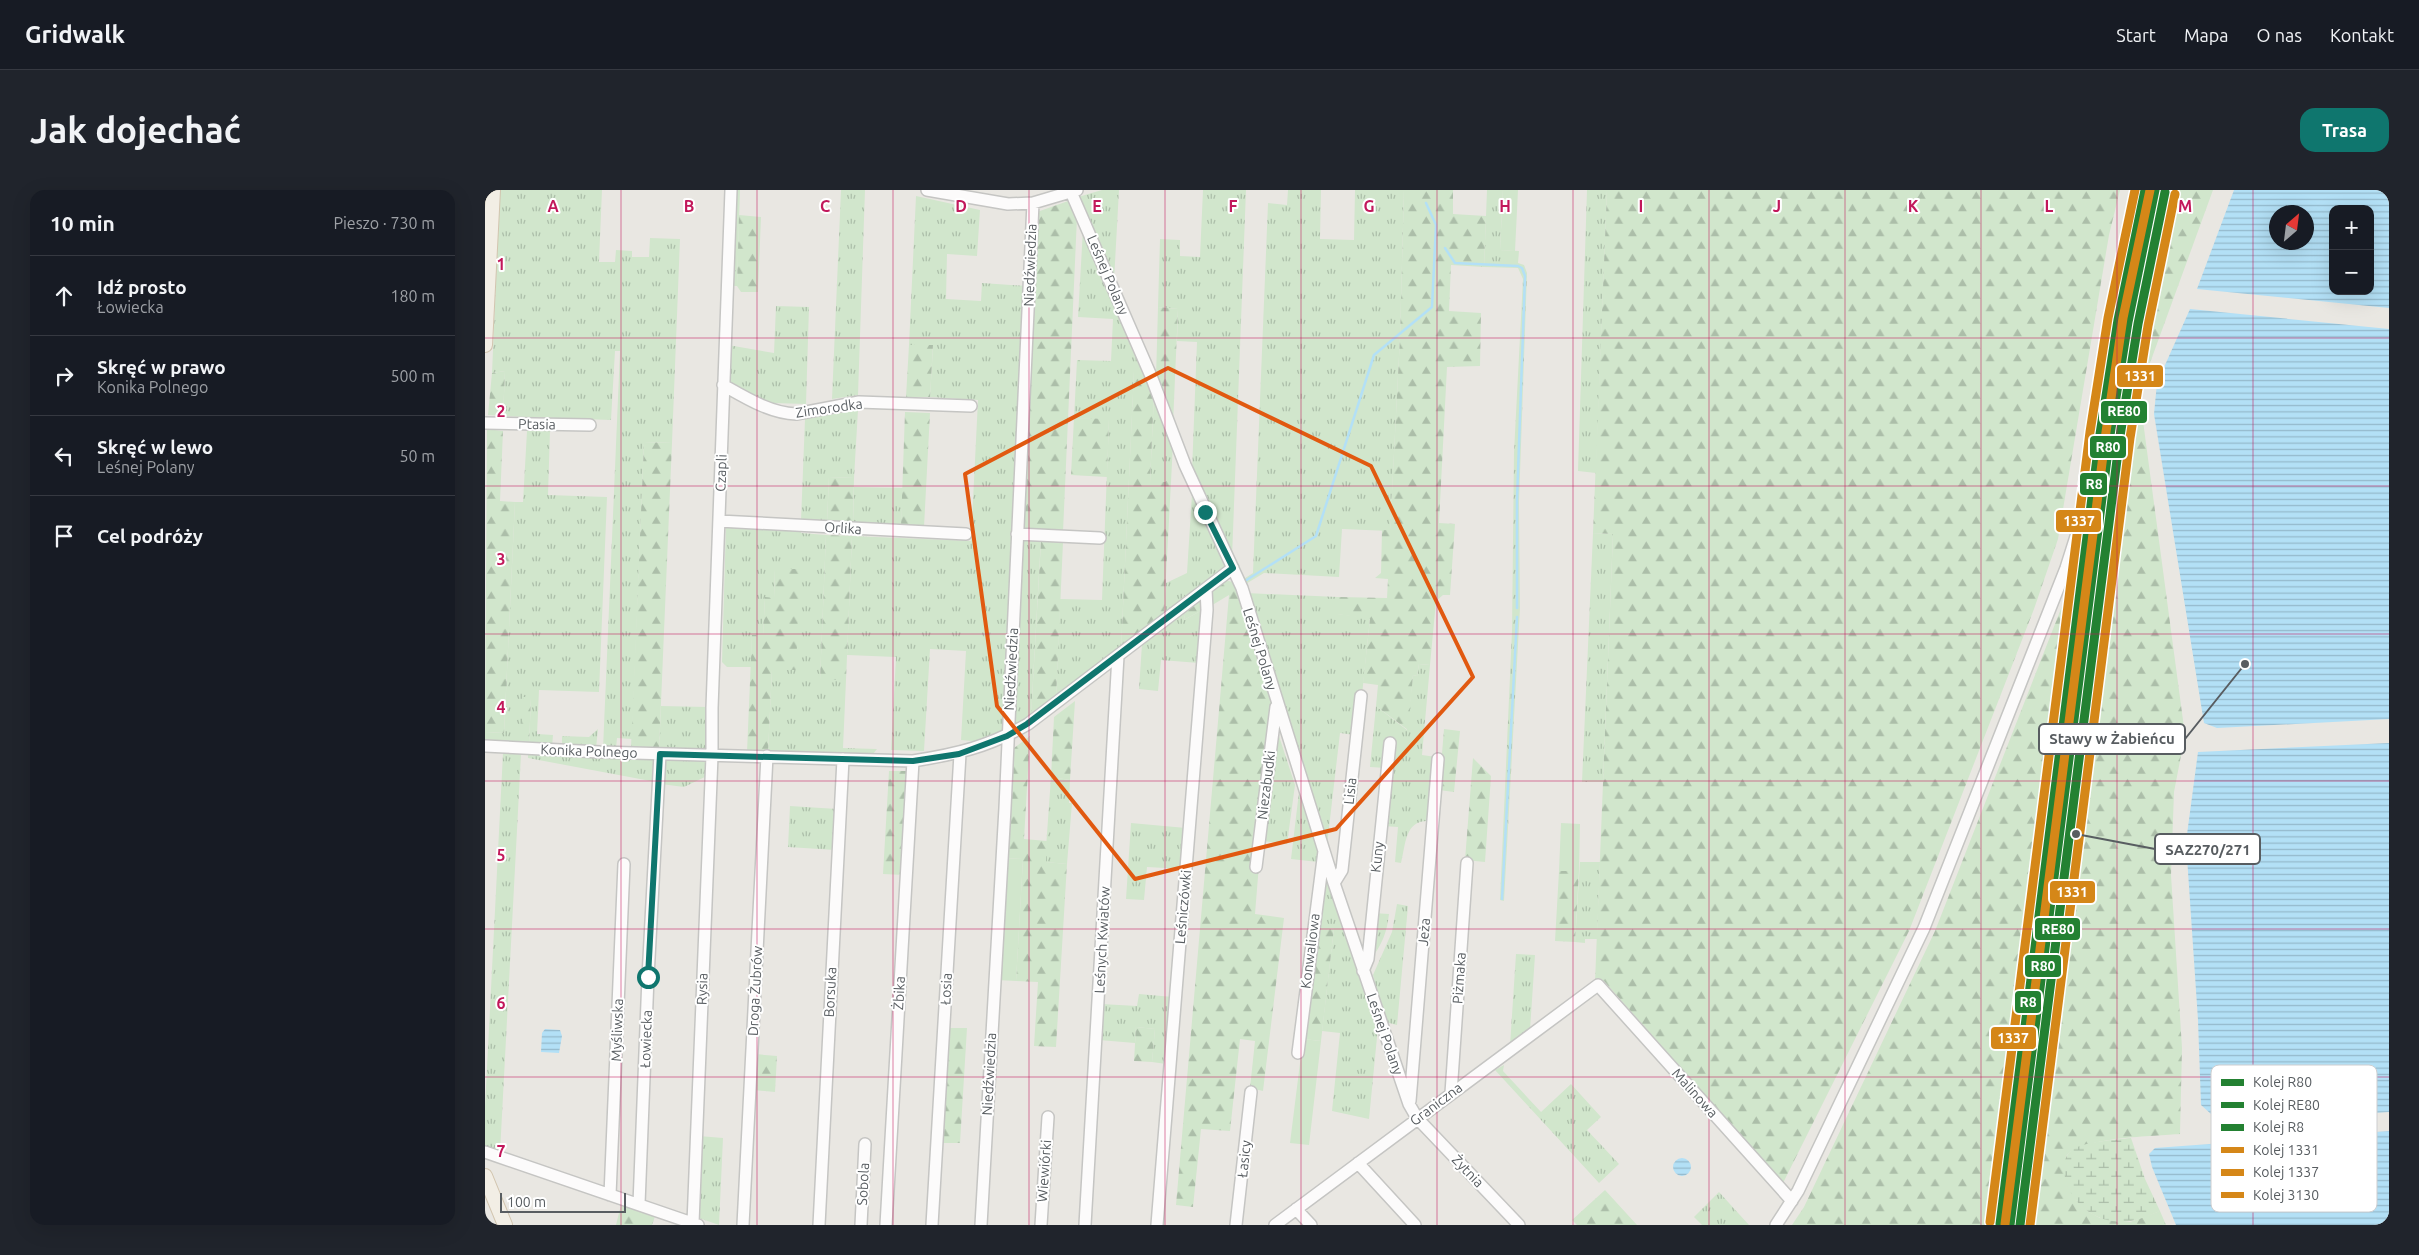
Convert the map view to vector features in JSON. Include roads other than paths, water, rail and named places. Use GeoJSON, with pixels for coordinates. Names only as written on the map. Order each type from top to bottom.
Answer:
{"type":"FeatureCollection","features":[{"type":"Feature","properties":{"kind":"main road"},"geometry":{"type":"LineString","coordinates":[[485,345],[493,190]]}},
{"type":"Feature","properties":{"kind":"main road"},"geometry":{"type":"LineString","coordinates":[[485,1176],[505,1225]]}},
{"type":"Feature","properties":{"kind":"street","name":"Czapli"},"geometry":{"type":"LineString","coordinates":[[712,756],[712,708],[731,190]]}},
{"type":"Feature","properties":{"kind":"street"},"geometry":{"type":"LineString","coordinates":[[927,190],[1007,204],[1033,203],[1075,191]]}},
{"type":"Feature","properties":{"kind":"street"},"geometry":{"type":"LineString","coordinates":[[1776,1225],[1792,1201],[1924,928],[2066,568],[2085,508],[2104,361],[2128,235],[2139,190]]}},
{"type":"Feature","properties":{"kind":"street","name":"Leśnej Polany"},"geometry":{"type":"LineString","coordinates":[[1075,191],[1189,473],[1233,568],[1363,971],[1409,1104],[1417,1118]]}},
{"type":"Feature","properties":{"kind":"street","name":"Niedźwiedzia"},"geometry":{"type":"LineString","coordinates":[[981,1225],[1033,203]]}},
{"type":"Feature","properties":{"kind":"street","name":"Zimorodka"},"geometry":{"type":"LineString","coordinates":[[723,385],[773,411],[786,414],[796,414],[859,402],[971,406]]}},
{"type":"Feature","properties":{"kind":"street","name":"Ptasia"},"geometry":{"type":"LineString","coordinates":[[485,423],[590,425]]}},
{"type":"Feature","properties":{"kind":"street","name":"Orlika"},"geometry":{"type":"LineString","coordinates":[[719,521],[966,534]]}},
{"type":"Feature","properties":{"kind":"street"},"geometry":{"type":"LineString","coordinates":[[1017,534],[1100,538]]}},
{"type":"Feature","properties":{"kind":"street","name":"Konika Polnego"},"geometry":{"type":"LineString","coordinates":[[485,746],[712,756],[913,761],[959,754],[1007,736],[1027,724],[1233,568]]}},
{"type":"Feature","properties":{"kind":"street","name":"Leśniczówki"},"geometry":{"type":"LineString","coordinates":[[1157,1225],[1207,610],[1206,589]]}},
{"type":"Feature","properties":{"kind":"street","name":"Leśnych Kwiatów"},"geometry":{"type":"LineString","coordinates":[[1085,1225],[1118,656]]}},
{"type":"Feature","properties":{"kind":"street","name":"Lisia"},"geometry":{"type":"LineString","coordinates":[[1334,883],[1342,870],[1361,696]]}},
{"type":"Feature","properties":{"kind":"street","name":"Niezabudki"},"geometry":{"type":"LineString","coordinates":[[1256,867],[1277,703]]}},
{"type":"Feature","properties":{"kind":"street","name":"Kuny"},"geometry":{"type":"LineString","coordinates":[[1363,971],[1369,958],[1390,743]]}},
{"type":"Feature","properties":{"kind":"street","name":"Łowiecka"},"geometry":{"type":"LineString","coordinates":[[639,1204],[648,977],[660,754]]}},
{"type":"Feature","properties":{"kind":"street","name":"Łosia"},"geometry":{"type":"LineString","coordinates":[[932,1225],[959,754]]}},
{"type":"Feature","properties":{"kind":"street","name":"Rysia"},"geometry":{"type":"LineString","coordinates":[[695,1224],[712,756]]}},
{"type":"Feature","properties":{"kind":"street","name":"Droga Żubrów"},"geometry":{"type":"LineString","coordinates":[[743,1225],[767,756]]}},
{"type":"Feature","properties":{"kind":"street","name":"Borsuka"},"geometry":{"type":"LineString","coordinates":[[819,1225],[843,759]]}},
{"type":"Feature","properties":{"kind":"street","name":"Jeża"},"geometry":{"type":"LineString","coordinates":[[1409,1104],[1438,760]]}},
{"type":"Feature","properties":{"kind":"street","name":"Żbika"},"geometry":{"type":"LineString","coordinates":[[886,1225],[913,761]]}},
{"type":"Feature","properties":{"kind":"street","name":"Konwaliowa"},"geometry":{"type":"LineString","coordinates":[[1298,1053],[1325,850]]}},
{"type":"Feature","properties":{"kind":"street","name":"Piżmaka"},"geometry":{"type":"LineString","coordinates":[[1451,1093],[1467,862]]}},
{"type":"Feature","properties":{"kind":"street","name":"Myśliwska"},"geometry":{"type":"LineString","coordinates":[[611,1195],[624,864]]}},
{"type":"Feature","properties":{"kind":"street","name":"Malinowa"},"geometry":{"type":"LineString","coordinates":[[1598,985],[1792,1201]]}},
{"type":"Feature","properties":{"kind":"street","name":"Graniczna"},"geometry":{"type":"LineString","coordinates":[[1275,1225],[1598,985]]}},
{"type":"Feature","properties":{"kind":"street","name":"Łasicy"},"geometry":{"type":"LineString","coordinates":[[1236,1225],[1251,1092]]}},
{"type":"Feature","properties":{"kind":"street","name":"Wiewiórki"},"geometry":{"type":"LineString","coordinates":[[1041,1225],[1048,1117]]}},
{"type":"Feature","properties":{"kind":"street","name":"Żytnia"},"geometry":{"type":"LineString","coordinates":[[1417,1118],[1519,1225]]}},
{"type":"Feature","properties":{"kind":"street","name":"Sobola"},"geometry":{"type":"LineString","coordinates":[[861,1225],[865,1144]]}},
{"type":"Feature","properties":{"kind":"street"},"geometry":{"type":"LineString","coordinates":[[485,1152],[695,1224]]}},
{"type":"Feature","properties":{"kind":"street"},"geometry":{"type":"LineString","coordinates":[[1358,1163],[1415,1225]]}},
{"type":"Feature","properties":{"kind":"street"},"geometry":{"type":"LineString","coordinates":[[1296,1209],[1311,1225]]}},
{"type":"Feature","properties":{"kind":"water"},"geometry":{"type":"Polygon","coordinates":[[[2234,190],[2389,190],[2389,308],[2197,289],[2234,190]]]}},
{"type":"Feature","properties":{"kind":"water"},"geometry":{"type":"Polygon","coordinates":[[[2190,309],[2389,329],[2389,719],[2217,728],[2204,723],[2154,414],[2157,383],[2190,309]]]}},
{"type":"Feature","properties":{"kind":"water"},"geometry":{"type":"Polygon","coordinates":[[[2389,743],[2389,1112],[2377,1113],[2377,1065],[2211,1065],[2211,1114],[2201,1105],[2198,1020],[2186,842],[2198,752],[2389,743]]]}},
{"type":"Feature","properties":{"kind":"water"},"geometry":{"type":"Polygon","coordinates":[[[545,1029],[560,1030],[562,1036],[559,1053],[541,1052],[542,1033],[545,1029]]]}},
{"type":"Feature","properties":{"kind":"water"},"geometry":{"type":"Polygon","coordinates":[[[2389,1131],[2389,1225],[2176,1225],[2152,1167],[2149,1154],[2155,1148],[2211,1144],[2211,1212],[2377,1212],[2377,1132],[2389,1131]]]}},
{"type":"Feature","properties":{"kind":"water"},"geometry":{"type":"Polygon","coordinates":[[[1682,1158],[1688,1161],[1691,1167],[1688,1173],[1682,1176],[1676,1173],[1673,1167],[1676,1161],[1682,1158]]]}},
{"type":"Feature","properties":{"kind":"waterway"},"geometry":{"type":"LineString","coordinates":[[1245,581],[1316,536],[1374,355],[1432,307],[1436,225],[1426,203]]}},
{"type":"Feature","properties":{"kind":"waterway"},"geometry":{"type":"LineString","coordinates":[[1445,248],[1455,263],[1518,266],[1522,268],[1525,276],[1517,500],[1517,608]]}},
{"type":"Feature","properties":{"kind":"waterway"},"geometry":{"type":"LineString","coordinates":[[1502,899],[1517,617]]}},
{"type":"Feature","properties":{"kind":"rail line","name":"1337"},"geometry":{"type":"LineString","coordinates":[[1990,1222],[2090,432],[2108,318],[2135,190]]}},
{"type":"Feature","properties":{"kind":"rail line","name":"R8"},"geometry":{"type":"LineString","coordinates":[[2000,1224],[2100,434],[2118,320],[2145,190]]}},
{"type":"Feature","properties":{"kind":"rail line","name":"3130"},"geometry":{"type":"LineString","coordinates":[[2005,1224],[2106,432],[2123,318],[2150,190]]}},
{"type":"Feature","properties":{"kind":"rail line","name":"R80"},"geometry":{"type":"LineString","coordinates":[[2010,1225],[2110,435],[2128,322],[2155,190]]}},
{"type":"Feature","properties":{"kind":"rail line","name":"RE80"},"geometry":{"type":"LineString","coordinates":[[2020,1225],[2120,436],[2138,324],[2165,192]]}},
{"type":"Feature","properties":{"kind":"rail line","name":"1331"},"geometry":{"type":"LineString","coordinates":[[2030,1225],[2130,438],[2148,326],[2175,194]]}},
{"type":"Feature","properties":{"kind":"place","name":"Stawy w Żabieńcu"},"geometry":{"type":"Point","coordinates":[2245,664]}},
{"type":"Feature","properties":{"kind":"place","name":"SAZ270/271"},"geometry":{"type":"Point","coordinates":[2076,834]}}]}
